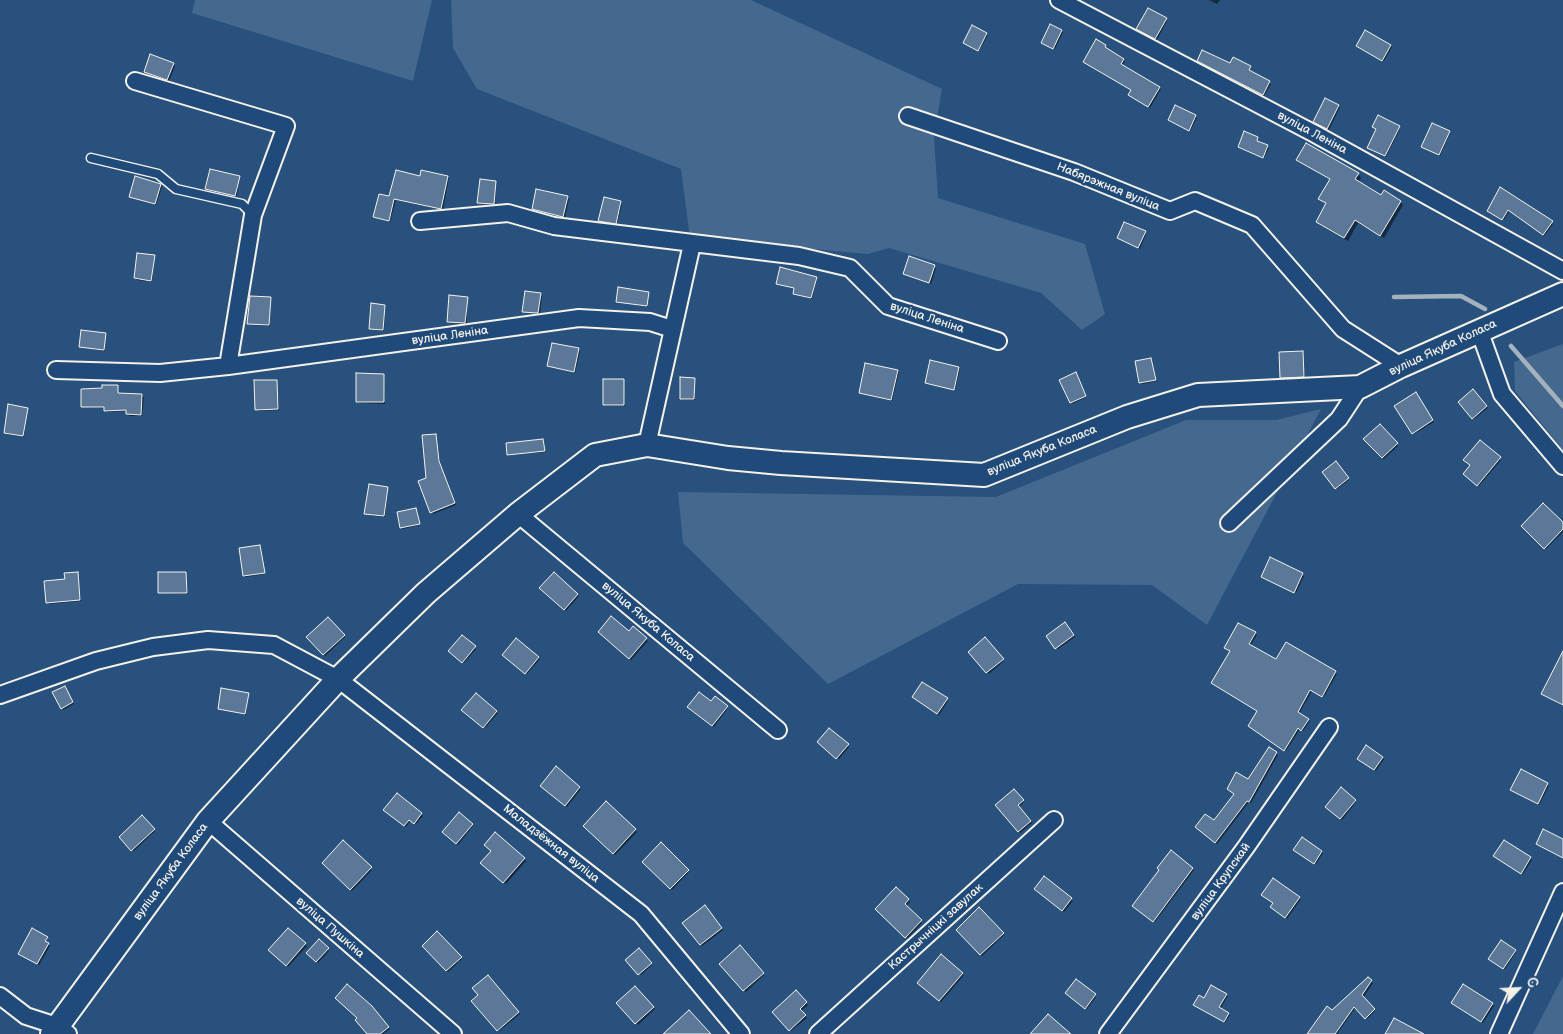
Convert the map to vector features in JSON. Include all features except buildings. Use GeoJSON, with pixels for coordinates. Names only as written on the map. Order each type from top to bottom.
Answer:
{"type":"FeatureCollection","features":[{"type":"Feature","properties":{"kind":"street","name":"вуліца Леніна"},"geometry":{"type":"LineString","coordinates":[[1059,0],[1315,134],[1563,271]]}},
{"type":"Feature","properties":{"kind":"street"},"geometry":{"type":"LineString","coordinates":[[135,81],[286,126],[253,215],[228,366]]}},
{"type":"Feature","properties":{"kind":"street","name":"Набярэжная вуліца"},"geometry":{"type":"LineString","coordinates":[[908,116],[1074,172],[1170,211],[1195,201],[1252,225],[1343,329],[1401,366]]}},
{"type":"Feature","properties":{"kind":"street","name":"вуліца Леніна"},"geometry":{"type":"LineString","coordinates":[[420,221],[508,213],[554,226],[799,256],[850,268],[888,306],[998,340]]}},
{"type":"Feature","properties":{"kind":"street"},"geometry":{"type":"LineString","coordinates":[[647,445],[692,244]]}},
{"type":"Feature","properties":{"kind":"street","name":"вуліца Якуба Коласа"},"geometry":{"type":"LineString","coordinates":[[0,996],[26,1016],[59,1031],[208,821],[338,679],[426,593],[518,514],[595,455],[647,445],[772,462],[984,475],[1127,417],[1198,395],[1360,387],[1479,330],[1563,294]]}},
{"type":"Feature","properties":{"kind":"street","name":"вуліца Леніна"},"geometry":{"type":"LineString","coordinates":[[56,370],[160,373],[228,366],[579,318],[650,322],[672,329]]}},
{"type":"Feature","properties":{"kind":"street"},"geometry":{"type":"LineString","coordinates":[[1479,330],[1502,394],[1563,466]]}},
{"type":"Feature","properties":{"kind":"street"},"geometry":{"type":"LineString","coordinates":[[1229,523],[1340,419],[1360,387]]}},
{"type":"Feature","properties":{"kind":"street","name":"вуліца Якуба Коласа"},"geometry":{"type":"LineString","coordinates":[[518,514],[778,730]]}},
{"type":"Feature","properties":{"kind":"street"},"geometry":{"type":"LineString","coordinates":[[0,695],[96,661],[153,647],[208,640],[274,645],[338,679]]}},
{"type":"Feature","properties":{"kind":"street","name":"Маладзёжная вуліца"},"geometry":{"type":"LineString","coordinates":[[338,679],[641,914],[741,1034]]}},
{"type":"Feature","properties":{"kind":"street","name":"вуліца Крупскай"},"geometry":{"type":"LineString","coordinates":[[1108,1034],[1246,847],[1329,727]]}},
{"type":"Feature","properties":{"kind":"street","name":"Кастрычніцкі завулак"},"geometry":{"type":"LineString","coordinates":[[818,1034],[1054,820]]}},
{"type":"Feature","properties":{"kind":"street","name":"вуліца Пушкіна"},"geometry":{"type":"LineString","coordinates":[[208,821],[453,1034]]}},
{"type":"Feature","properties":{"kind":"street"},"geometry":{"type":"LineString","coordinates":[[1499,1034],[1563,892]]}},
{"type":"Feature","properties":{"kind":"lane"},"geometry":{"type":"LineString","coordinates":[[91,158],[158,174],[176,189],[242,204],[253,215]]}},
{"type":"Feature","properties":{"kind":"shaded area"},"geometry":{"type":"Polygon","coordinates":[[[195,0],[432,0],[413,81],[192,13],[195,0]]]}},
{"type":"Feature","properties":{"kind":"shaded area"},"geometry":{"type":"Polygon","coordinates":[[[451,0],[751,0],[942,89],[934,136],[938,198],[1085,244],[1105,314],[1082,330],[1041,293],[889,248],[868,254],[690,238],[681,169],[477,89],[453,48],[451,0]]]}},
{"type":"Feature","properties":{"kind":"shaded area"},"geometry":{"type":"Polygon","coordinates":[[[1563,344],[1563,450],[1515,391],[1514,362],[1563,344]]]}},
{"type":"Feature","properties":{"kind":"shaded area"},"geometry":{"type":"Polygon","coordinates":[[[1321,409],[1207,625],[1152,585],[1018,584],[828,684],[683,543],[678,492],[996,497],[1186,420],[1276,420],[1321,409]]]}},
{"type":"Feature","properties":{"kind":"shaded area"},"geometry":{"type":"Polygon","coordinates":[[[1563,976],[1563,1034],[1533,1034],[1563,976]]]}},
{"type":"Feature","properties":{"kind":"waterway"},"geometry":{"type":"LineString","coordinates":[[1394,297],[1461,296],[1485,309]]}},
{"type":"Feature","properties":{"kind":"waterway"},"geometry":{"type":"LineString","coordinates":[[1511,346],[1563,406]]}}]}
